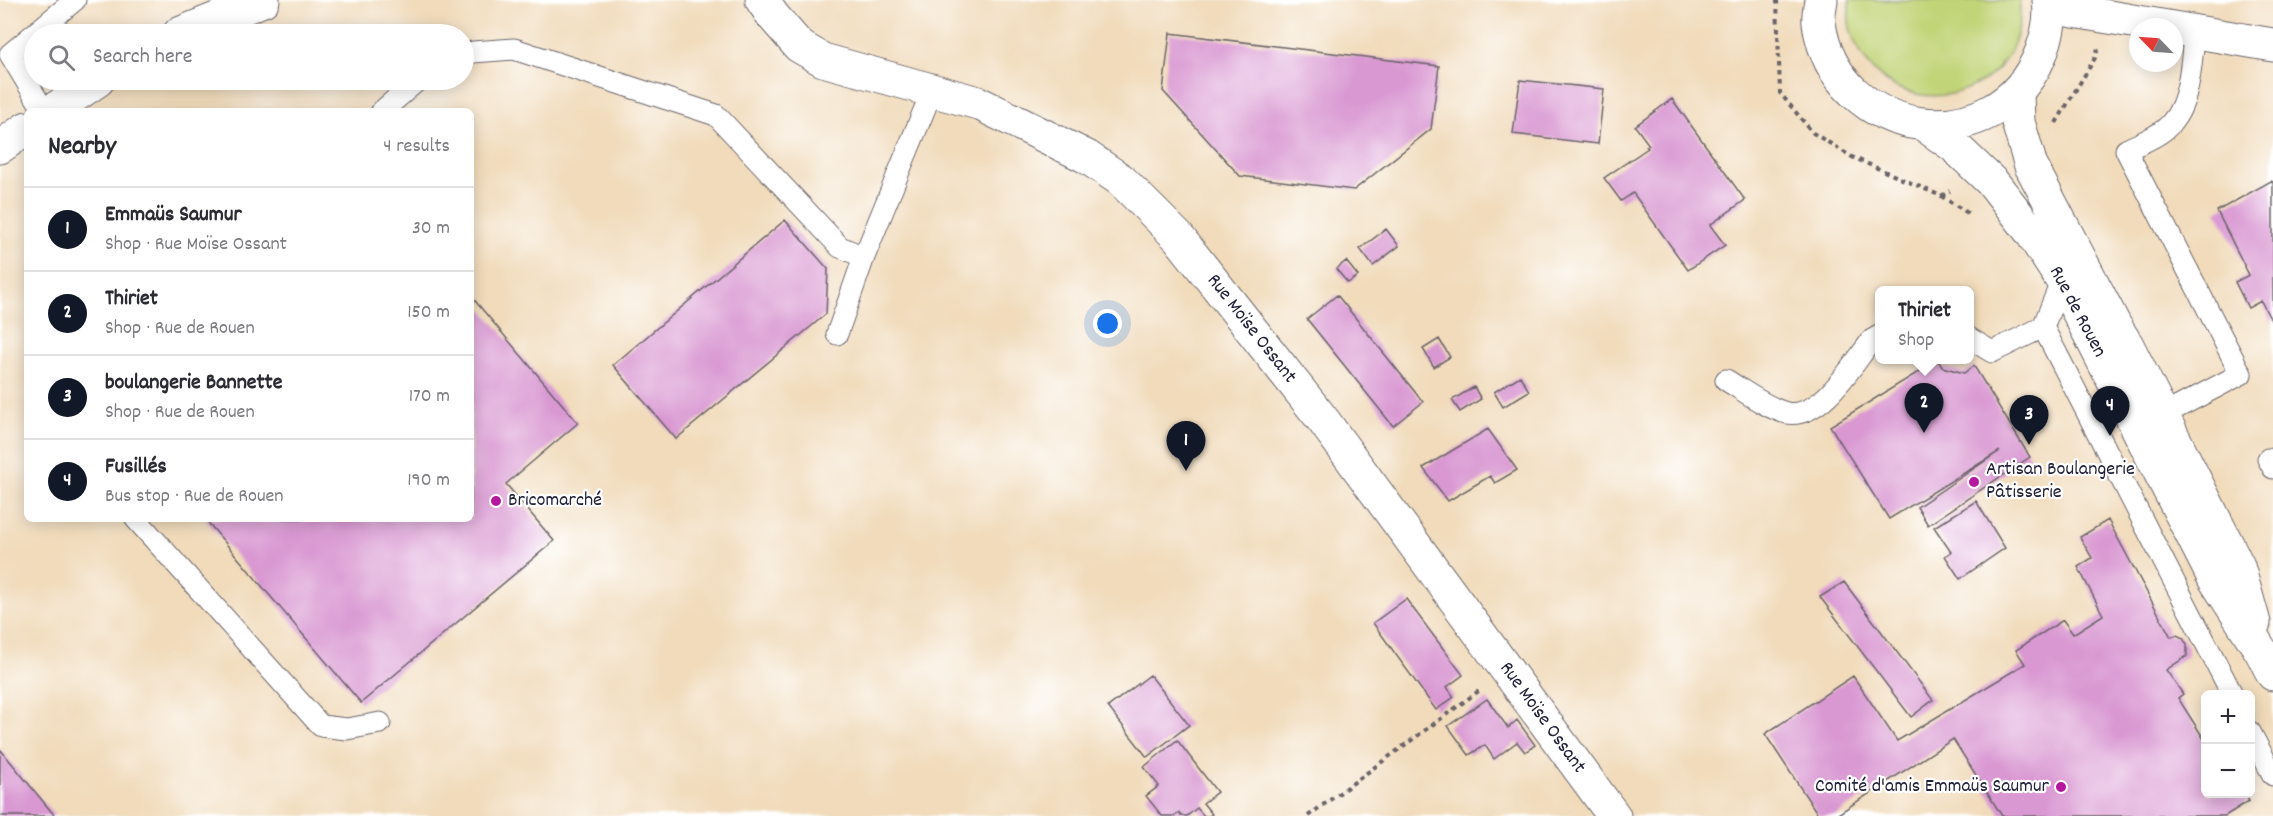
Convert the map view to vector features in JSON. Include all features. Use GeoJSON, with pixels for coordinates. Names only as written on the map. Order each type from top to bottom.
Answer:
{"type":"FeatureCollection","features":[{"type":"Feature","properties":{"kind":"street"},"geometry":{"type":"LineString","coordinates":[[204,24],[263,0]]}},
{"type":"Feature","properties":{"kind":"street","name":"Rue Moïse Ossant"},"geometry":{"type":"LineString","coordinates":[[762,0],[800,46],[823,60],[978,103],[1087,157],[1121,180],[1178,237],[1323,420],[1614,816]]}},
{"type":"Feature","properties":{"kind":"street"},"geometry":{"type":"LineString","coordinates":[[1821,0],[1819,22],[1829,57],[1849,88],[1878,111],[1901,121],[1926,126],[1959,123],[1980,116],[2016,92],[2036,66],[2047,38],[2050,3],[2273,45]]}},
{"type":"Feature","properties":{"kind":"street"},"geometry":{"type":"LineString","coordinates":[[56,108],[83,90]]}},
{"type":"Feature","properties":{"kind":"street","name":"Rue de Rouen"},"geometry":{"type":"LineString","coordinates":[[2016,92],[2018,122],[2031,166],[2147,416]]}},
{"type":"Feature","properties":{"kind":"street","name":"Rue de Rouen"},"geometry":{"type":"LineString","coordinates":[[1926,126],[1954,146],[1994,184],[2031,232],[2062,280],[2238,566],[2267,662]]}},
{"type":"Feature","properties":{"kind":"street"},"geometry":{"type":"LineString","coordinates":[[0,147],[24,130]]}},
{"type":"Feature","properties":{"kind":"lane"},"geometry":{"type":"LineString","coordinates":[[44,24],[75,0]]}},
{"type":"Feature","properties":{"kind":"lane"},"geometry":{"type":"LineString","coordinates":[[2147,416],[2241,374],[2127,150],[2163,131],[2180,109],[2185,96],[2195,31]]}},
{"type":"Feature","properties":{"kind":"lane"},"geometry":{"type":"LineString","coordinates":[[24,40],[5,55],[24,82]]}},
{"type":"Feature","properties":{"kind":"lane"},"geometry":{"type":"LineString","coordinates":[[474,52],[514,49],[716,115],[840,247],[864,257]]}},
{"type":"Feature","properties":{"kind":"lane"},"geometry":{"type":"LineString","coordinates":[[29,90],[42,108]]}},
{"type":"Feature","properties":{"kind":"lane"},"geometry":{"type":"LineString","coordinates":[[385,108],[406,90]]}},
{"type":"Feature","properties":{"kind":"lane"},"geometry":{"type":"LineString","coordinates":[[837,334],[864,257],[932,91]]}},
{"type":"Feature","properties":{"kind":"lane"},"geometry":{"type":"LineString","coordinates":[[1974,341],[1992,352],[2043,327],[2062,280]]}},
{"type":"Feature","properties":{"kind":"lane"},"geometry":{"type":"LineString","coordinates":[[2043,327],[2230,690]]}},
{"type":"Feature","properties":{"kind":"lane"},"geometry":{"type":"LineString","coordinates":[[1726,380],[1765,403],[1788,413],[1807,411],[1825,400],[1875,338]]}},
{"type":"Feature","properties":{"kind":"lane"},"geometry":{"type":"LineString","coordinates":[[139,522],[321,726],[347,729],[380,723]]}},
{"type":"Feature","properties":{"kind":"lane"},"geometry":{"type":"LineString","coordinates":[[2255,741],[2273,775]]}},
{"type":"Feature","properties":{"kind":"path"},"geometry":{"type":"LineString","coordinates":[[2054,129],[2058,118],[2095,58],[2100,41],[2101,14]]}},
{"type":"Feature","properties":{"kind":"path"},"geometry":{"type":"LineString","coordinates":[[1308,816],[1507,669]]}},
{"type":"Feature","properties":{"kind":"green space"},"geometry":{"type":"Polygon","coordinates":[[[1850,0],[2019,0],[2018,30],[2007,56],[1989,76],[1966,89],[1940,95],[1913,93],[1888,82],[1863,57],[1850,28],[1850,0]]]}},
{"type":"Feature","properties":{"kind":"building"},"geometry":{"type":"Polygon","coordinates":[[[1170,33],[1439,66],[1431,129],[1354,190],[1240,176],[1163,91],[1170,33]]]}},
{"type":"Feature","properties":{"kind":"building"},"geometry":{"type":"Polygon","coordinates":[[[1520,80],[1604,89],[1598,144],[1513,134],[1520,80]]]}},
{"type":"Feature","properties":{"kind":"building"},"geometry":{"type":"Polygon","coordinates":[[[1672,99],[1745,200],[1710,225],[1725,245],[1688,270],[1633,193],[1621,201],[1604,178],[1648,148],[1646,146],[1649,145],[1635,126],[1672,99]]]}},
{"type":"Feature","properties":{"kind":"building"},"geometry":{"type":"Polygon","coordinates":[[[2271,181],[2273,182],[2273,324],[2261,301],[2248,308],[2235,282],[2249,275],[2217,211],[2271,181]]]}},
{"type":"Feature","properties":{"kind":"building"},"geometry":{"type":"Polygon","coordinates":[[[785,220],[828,269],[826,314],[676,439],[613,365],[785,220]]]}},
{"type":"Feature","properties":{"kind":"building"},"geometry":{"type":"Polygon","coordinates":[[[1386,229],[1399,246],[1373,266],[1360,249],[1386,229]]]}},
{"type":"Feature","properties":{"kind":"building"},"geometry":{"type":"Polygon","coordinates":[[[1346,261],[1358,276],[1348,283],[1336,269],[1346,261]]]}},
{"type":"Feature","properties":{"kind":"building"},"geometry":{"type":"Polygon","coordinates":[[[1337,295],[1423,402],[1393,426],[1307,319],[1337,295]]]}},
{"type":"Feature","properties":{"kind":"building","name":"Bricomarché"},"geometry":{"type":"Polygon","coordinates":[[[474,300],[578,423],[506,484],[554,541],[361,703],[208,522],[474,522],[474,300]]]}},
{"type":"Feature","properties":{"kind":"building"},"geometry":{"type":"Polygon","coordinates":[[[1439,339],[1450,357],[1434,367],[1423,349],[1439,339]]]}},
{"type":"Feature","properties":{"kind":"building"},"geometry":{"type":"Polygon","coordinates":[[[1931,364],[1940,364],[1942,367],[1964,373],[1974,366],[2030,457],[1928,525],[1917,507],[2000,451],[1889,519],[1830,426],[1931,364]]]}},
{"type":"Feature","properties":{"kind":"building"},"geometry":{"type":"Polygon","coordinates":[[[1520,376],[1529,391],[1503,407],[1494,392],[1520,376]]]}},
{"type":"Feature","properties":{"kind":"building"},"geometry":{"type":"Polygon","coordinates":[[[1474,387],[1481,399],[1460,412],[1452,400],[1474,387]]]}},
{"type":"Feature","properties":{"kind":"building"},"geometry":{"type":"Polygon","coordinates":[[[1488,429],[1517,470],[1495,483],[1490,476],[1448,501],[1423,468],[1488,429]]]}},
{"type":"Feature","properties":{"kind":"building"},"geometry":{"type":"Polygon","coordinates":[[[1976,501],[2005,548],[1960,579],[1945,556],[1951,552],[1934,527],[1976,501]]]}},
{"type":"Feature","properties":{"kind":"building"},"geometry":{"type":"Polygon","coordinates":[[[2108,520],[2171,637],[2177,635],[2183,638],[2187,645],[2187,656],[2166,670],[2183,694],[2178,698],[2201,734],[2201,798],[2247,798],[2249,801],[2225,816],[2002,816],[1953,739],[1835,816],[1819,816],[1765,734],[1853,676],[1897,741],[2025,664],[2016,650],[2063,620],[2073,634],[2103,615],[2078,567],[2092,558],[2080,537],[2108,520]]]}},
{"type":"Feature","properties":{"kind":"building"},"geometry":{"type":"Polygon","coordinates":[[[1844,582],[1933,700],[1911,717],[1820,597],[1844,582]]]}},
{"type":"Feature","properties":{"kind":"building"},"geometry":{"type":"Polygon","coordinates":[[[1406,599],[1463,675],[1447,687],[1454,697],[1436,710],[1373,623],[1406,599]]]}},
{"type":"Feature","properties":{"kind":"building"},"geometry":{"type":"Polygon","coordinates":[[[1150,675],[1189,725],[1147,757],[1108,707],[1150,675]]]}},
{"type":"Feature","properties":{"kind":"building"},"geometry":{"type":"Polygon","coordinates":[[[1487,699],[1508,728],[1517,720],[1535,745],[1525,752],[1517,742],[1494,759],[1485,745],[1469,755],[1448,726],[1487,699]]]}},
{"type":"Feature","properties":{"kind":"building"},"geometry":{"type":"Polygon","coordinates":[[[1177,740],[1217,792],[1203,803],[1212,814],[1209,816],[1204,816],[1197,808],[1187,816],[1181,816],[1179,813],[1175,816],[1162,816],[1146,796],[1159,786],[1144,767],[1177,740]]]}},
{"type":"Feature","properties":{"kind":"building"},"geometry":{"type":"Polygon","coordinates":[[[0,749],[55,816],[0,816],[0,749]]]}},
{"type":"Feature","properties":{"kind":"place","name":"Thiriet"},"geometry":{"type":"Point","coordinates":[1924,433]}},
{"type":"Feature","properties":{"kind":"place","name":"Fusillés"},"geometry":{"type":"Point","coordinates":[2110,436]}},
{"type":"Feature","properties":{"kind":"place","name":"boulangerie Bannette"},"geometry":{"type":"Point","coordinates":[2029,445]}},
{"type":"Feature","properties":{"kind":"place","name":"Emmaüs Saumur"},"geometry":{"type":"Point","coordinates":[1186,471]}},
{"type":"Feature","properties":{"kind":"place","name":"Artisan Boulangerie Pâtisserie"},"geometry":{"type":"Point","coordinates":[1974,482]}},
{"type":"Feature","properties":{"kind":"place","name":"Bricomarché"},"geometry":{"type":"Point","coordinates":[496,501]}},
{"type":"Feature","properties":{"kind":"place","name":"Comité d'amis Emmaüs Saumur"},"geometry":{"type":"Point","coordinates":[2061,787]}}]}
